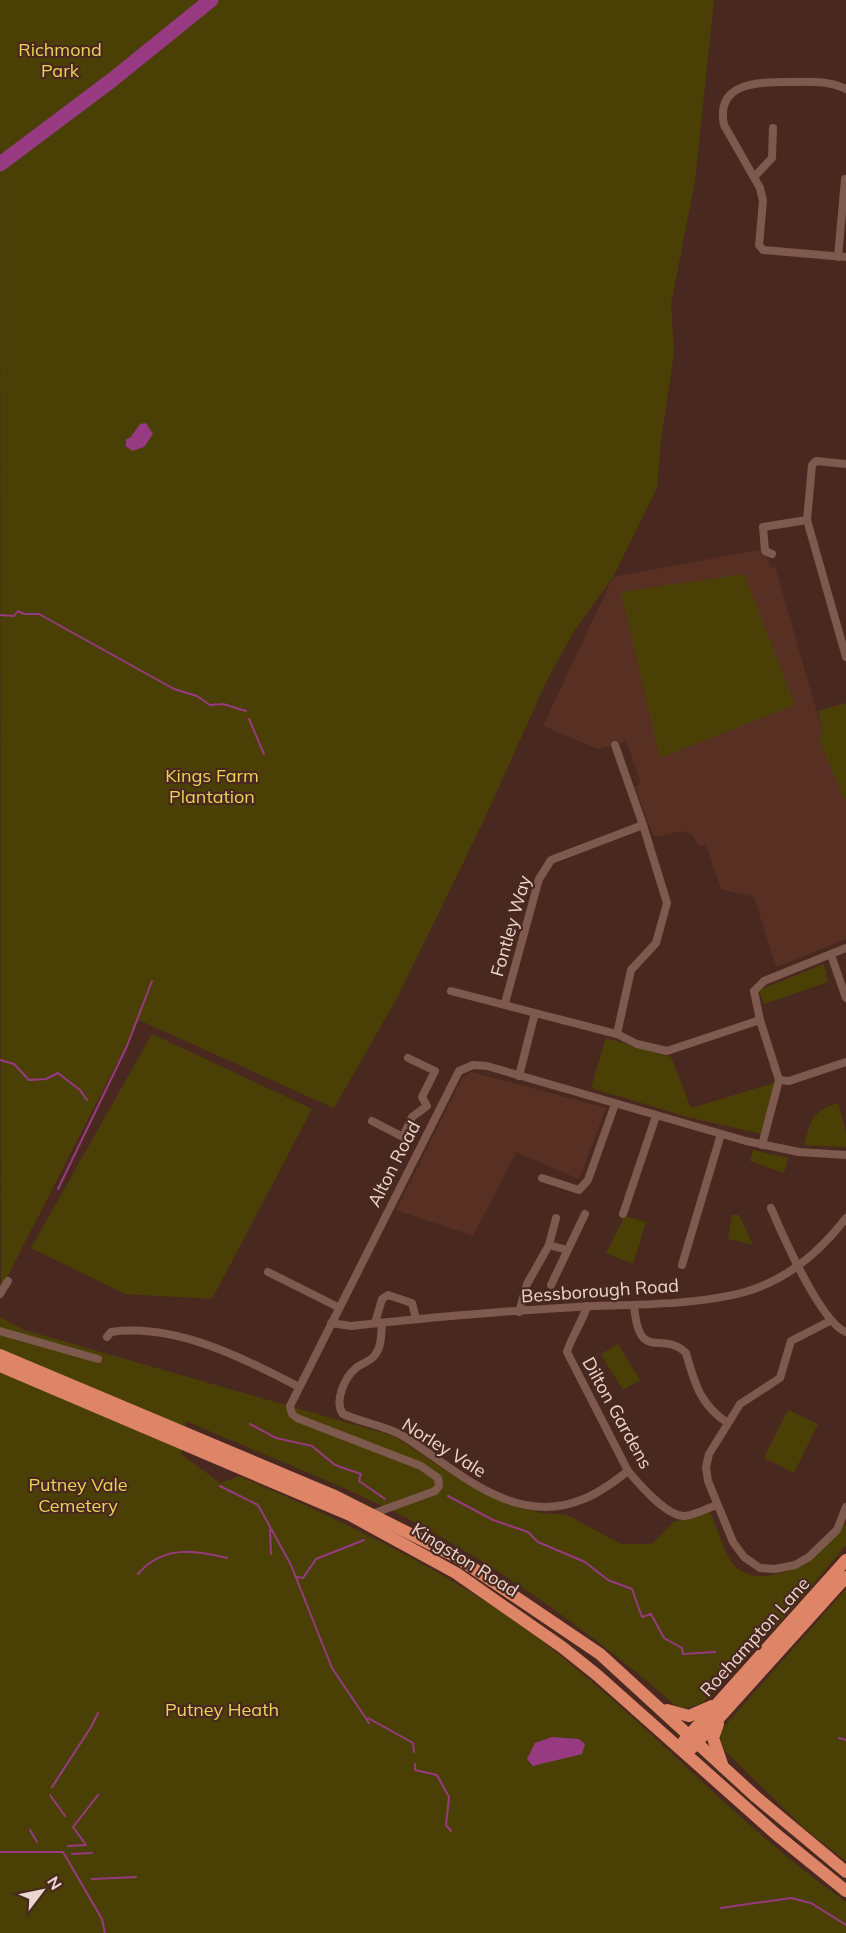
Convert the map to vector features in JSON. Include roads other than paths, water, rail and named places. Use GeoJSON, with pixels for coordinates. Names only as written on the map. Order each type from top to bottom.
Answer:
{"type":"FeatureCollection","features":[{"type":"Feature","properties":{"kind":"highway","name":"Kingston Road"},"geometry":{"type":"LineString","coordinates":[[0,1355],[372,1514],[424,1539],[501,1585],[600,1654],[793,1830],[846,1872]]}},
{"type":"Feature","properties":{"kind":"highway","name":"Kingston Road"},"geometry":{"type":"LineString","coordinates":[[0,1365],[350,1515],[456,1573],[562,1647],[683,1750],[777,1835],[846,1891]]}},
{"type":"Feature","properties":{"kind":"highway","name":"Roehampton Lane"},"geometry":{"type":"LineString","coordinates":[[693,1739],[722,1700],[846,1560]]}},
{"type":"Feature","properties":{"kind":"highway","name":"Roehampton Lane"},"geometry":{"type":"LineString","coordinates":[[693,1739],[719,1717],[846,1577]]}},
{"type":"Feature","properties":{"kind":"highway"},"geometry":{"type":"LineString","coordinates":[[660,1707],[682,1716],[689,1716],[722,1700]]}},
{"type":"Feature","properties":{"kind":"highway"},"geometry":{"type":"LineString","coordinates":[[719,1717],[713,1738],[723,1767]]}},
{"type":"Feature","properties":{"kind":"highway"},"geometry":{"type":"LineString","coordinates":[[683,1750],[693,1739]]}},
{"type":"Feature","properties":{"kind":"street"},"geometry":{"type":"LineString","coordinates":[[844,179],[842,257],[763,250],[759,245],[763,201],[754,177],[724,125],[723,108],[734,92],[744,85],[766,81],[823,82],[846,89]]}},
{"type":"Feature","properties":{"kind":"street"},"geometry":{"type":"LineString","coordinates":[[754,177],[772,158],[773,128]]}},
{"type":"Feature","properties":{"kind":"street"},"geometry":{"type":"LineString","coordinates":[[846,464],[814,462],[810,479],[807,520],[846,657]]}},
{"type":"Feature","properties":{"kind":"street"},"geometry":{"type":"LineString","coordinates":[[772,554],[765,551],[763,527],[807,520]]}},
{"type":"Feature","properties":{"kind":"street"},"geometry":{"type":"LineString","coordinates":[[615,745],[667,903],[656,943],[631,970],[616,1034]]}},
{"type":"Feature","properties":{"kind":"street","name":"Fontley Way"},"geometry":{"type":"LineString","coordinates":[[504,1003],[540,876],[551,860],[643,825]]}},
{"type":"Feature","properties":{"kind":"street"},"geometry":{"type":"LineString","coordinates":[[762,1145],[779,1080],[753,995],[758,984],[846,948]]}},
{"type":"Feature","properties":{"kind":"street"},"geometry":{"type":"LineString","coordinates":[[831,955],[846,998]]}},
{"type":"Feature","properties":{"kind":"street"},"geometry":{"type":"LineString","coordinates":[[451,991],[616,1034],[637,1044],[667,1051],[759,1020]]}},
{"type":"Feature","properties":{"kind":"street"},"geometry":{"type":"LineString","coordinates":[[519,1076],[535,1012]]}},
{"type":"Feature","properties":{"kind":"street"},"geometry":{"type":"LineString","coordinates":[[408,1058],[435,1071],[422,1097],[427,1106],[437,1112]]}},
{"type":"Feature","properties":{"kind":"street"},"geometry":{"type":"LineString","coordinates":[[779,1080],[789,1081],[846,1062]]}},
{"type":"Feature","properties":{"kind":"street","name":"Alton Road"},"geometry":{"type":"LineString","coordinates":[[372,1514],[435,1491],[439,1486],[438,1478],[421,1466],[292,1414],[290,1406],[437,1112],[455,1078],[465,1066],[487,1066],[762,1145],[799,1152],[846,1155]]}},
{"type":"Feature","properties":{"kind":"street"},"geometry":{"type":"LineString","coordinates":[[542,1178],[579,1190],[588,1180],[615,1104]]}},
{"type":"Feature","properties":{"kind":"street"},"geometry":{"type":"LineString","coordinates":[[372,1121],[403,1137],[412,1117],[427,1106]]}},
{"type":"Feature","properties":{"kind":"street"},"geometry":{"type":"LineString","coordinates":[[623,1214],[656,1116]]}},
{"type":"Feature","properties":{"kind":"street"},"geometry":{"type":"LineString","coordinates":[[682,1265],[721,1134]]}},
{"type":"Feature","properties":{"kind":"street"},"geometry":{"type":"LineString","coordinates":[[771,1208],[798,1266],[830,1321],[846,1332]]}},
{"type":"Feature","properties":{"kind":"street"},"geometry":{"type":"LineString","coordinates":[[551,1285],[585,1214]]}},
{"type":"Feature","properties":{"kind":"street"},"geometry":{"type":"LineString","coordinates":[[519,1312],[527,1284],[549,1245],[556,1218]]}},
{"type":"Feature","properties":{"kind":"street","name":"Bessborough Road"},"geometry":{"type":"LineString","coordinates":[[331,1323],[351,1326],[587,1306],[634,1305],[745,1292],[772,1281],[798,1266],[823,1245],[846,1218]]}},
{"type":"Feature","properties":{"kind":"street"},"geometry":{"type":"LineString","coordinates":[[549,1245],[567,1250]]}},
{"type":"Feature","properties":{"kind":"street"},"geometry":{"type":"LineString","coordinates":[[268,1272],[338,1307]]}},
{"type":"Feature","properties":{"kind":"street"},"geometry":{"type":"LineString","coordinates":[[0,1294],[8,1281]]}},
{"type":"Feature","properties":{"kind":"street"},"geometry":{"type":"LineString","coordinates":[[378,1323],[382,1299],[388,1295],[412,1303],[416,1319]]}},
{"type":"Feature","properties":{"kind":"street"},"geometry":{"type":"LineString","coordinates":[[634,1305],[636,1323],[642,1338],[650,1343],[681,1349],[686,1353],[705,1404],[728,1423]]}},
{"type":"Feature","properties":{"kind":"street","name":"Dilton Gardens"},"geometry":{"type":"LineString","coordinates":[[587,1306],[583,1320],[572,1336],[567,1352],[628,1471],[642,1488],[674,1514],[684,1516],[717,1505]]}},
{"type":"Feature","properties":{"kind":"street"},"geometry":{"type":"LineString","coordinates":[[830,1321],[791,1341],[780,1378],[745,1400],[709,1454],[706,1467],[717,1505],[733,1542],[744,1557],[760,1568],[775,1569],[795,1565],[822,1547],[837,1530],[846,1507]]}},
{"type":"Feature","properties":{"kind":"street","name":"Norley Vale"},"geometry":{"type":"LineString","coordinates":[[378,1323],[381,1343],[376,1354],[354,1370],[338,1400],[338,1408],[343,1414],[401,1434],[485,1491],[514,1504],[546,1508],[583,1500],[628,1471]]}},
{"type":"Feature","properties":{"kind":"street"},"geometry":{"type":"LineString","coordinates":[[107,1337],[111,1332],[124,1330],[159,1333],[211,1348],[299,1387]]}},
{"type":"Feature","properties":{"kind":"street"},"geometry":{"type":"LineString","coordinates":[[0,1331],[98,1359]]}},
{"type":"Feature","properties":{"kind":"waterway"},"geometry":{"type":"LineString","coordinates":[[0,164],[112,80],[211,0]]}},
{"type":"Feature","properties":{"kind":"waterway"},"geometry":{"type":"LineString","coordinates":[[0,615],[14,616],[18,611],[24,614],[39,614],[174,689],[197,696],[210,705],[223,704],[246,711]]}},
{"type":"Feature","properties":{"kind":"waterway"},"geometry":{"type":"LineString","coordinates":[[249,719],[264,754]]}},
{"type":"Feature","properties":{"kind":"waterway"},"geometry":{"type":"LineString","coordinates":[[58,1189],[127,1046],[152,981]]}},
{"type":"Feature","properties":{"kind":"waterway"},"geometry":{"type":"LineString","coordinates":[[0,1060],[14,1064],[29,1080],[46,1079],[58,1073],[80,1090],[87,1100]]}},
{"type":"Feature","properties":{"kind":"waterway"},"geometry":{"type":"LineString","coordinates":[[250,1424],[276,1438],[312,1446],[335,1465],[361,1474],[359,1481],[385,1499]]}},
{"type":"Feature","properties":{"kind":"waterway"},"geometry":{"type":"LineString","coordinates":[[220,1486],[258,1505],[291,1565],[332,1668],[369,1723]]}},
{"type":"Feature","properties":{"kind":"waterway"},"geometry":{"type":"LineString","coordinates":[[448,1496],[493,1520],[528,1532],[538,1542],[585,1562],[608,1580],[632,1589],[642,1617],[651,1614],[664,1638],[682,1648],[683,1654],[715,1652]]}},
{"type":"Feature","properties":{"kind":"waterway"},"geometry":{"type":"LineString","coordinates":[[270,1530],[271,1554]]}},
{"type":"Feature","properties":{"kind":"waterway"},"geometry":{"type":"LineString","coordinates":[[297,1577],[303,1578],[316,1559],[364,1540]]}},
{"type":"Feature","properties":{"kind":"waterway"},"geometry":{"type":"LineString","coordinates":[[138,1574],[158,1558],[168,1554],[191,1552],[227,1558]]}},
{"type":"Feature","properties":{"kind":"waterway"},"geometry":{"type":"LineString","coordinates":[[52,1787],[98,1713]]}},
{"type":"Feature","properties":{"kind":"waterway"},"geometry":{"type":"LineString","coordinates":[[368,1718],[413,1743],[414,1752]]}},
{"type":"Feature","properties":{"kind":"waterway"},"geometry":{"type":"LineString","coordinates":[[839,1738],[846,1740]]}},
{"type":"Feature","properties":{"kind":"waterway"},"geometry":{"type":"LineString","coordinates":[[415,1764],[415,1770],[437,1775],[449,1797],[446,1825],[451,1831]]}},
{"type":"Feature","properties":{"kind":"waterway"},"geometry":{"type":"LineString","coordinates":[[50,1795],[65,1816]]}},
{"type":"Feature","properties":{"kind":"waterway"},"geometry":{"type":"LineString","coordinates":[[68,1846],[86,1845],[73,1827],[98,1795]]}},
{"type":"Feature","properties":{"kind":"waterway"},"geometry":{"type":"LineString","coordinates":[[30,1830],[37,1842]]}},
{"type":"Feature","properties":{"kind":"waterway"},"geometry":{"type":"LineString","coordinates":[[0,1852],[63,1852],[102,1919],[105,1933]]}},
{"type":"Feature","properties":{"kind":"waterway"},"geometry":{"type":"LineString","coordinates":[[72,1854],[92,1853]]}},
{"type":"Feature","properties":{"kind":"waterway"},"geometry":{"type":"LineString","coordinates":[[92,1879],[136,1877]]}},
{"type":"Feature","properties":{"kind":"waterway"},"geometry":{"type":"LineString","coordinates":[[721,1908],[791,1898],[811,1903],[846,1925]]}},
{"type":"Feature","properties":{"kind":"park label","name":"Richmond Park"},"geometry":{"type":"Point","coordinates":[60,60]}},
{"type":"Feature","properties":{"kind":"park label","name":"Kings Farm Plantation"},"geometry":{"type":"Point","coordinates":[212,786]}},
{"type":"Feature","properties":{"kind":"park label","name":"Putney Vale Cemetery"},"geometry":{"type":"Point","coordinates":[78,1495]}},
{"type":"Feature","properties":{"kind":"park label","name":"Putney Heath"},"geometry":{"type":"Point","coordinates":[222,1710]}}]}
